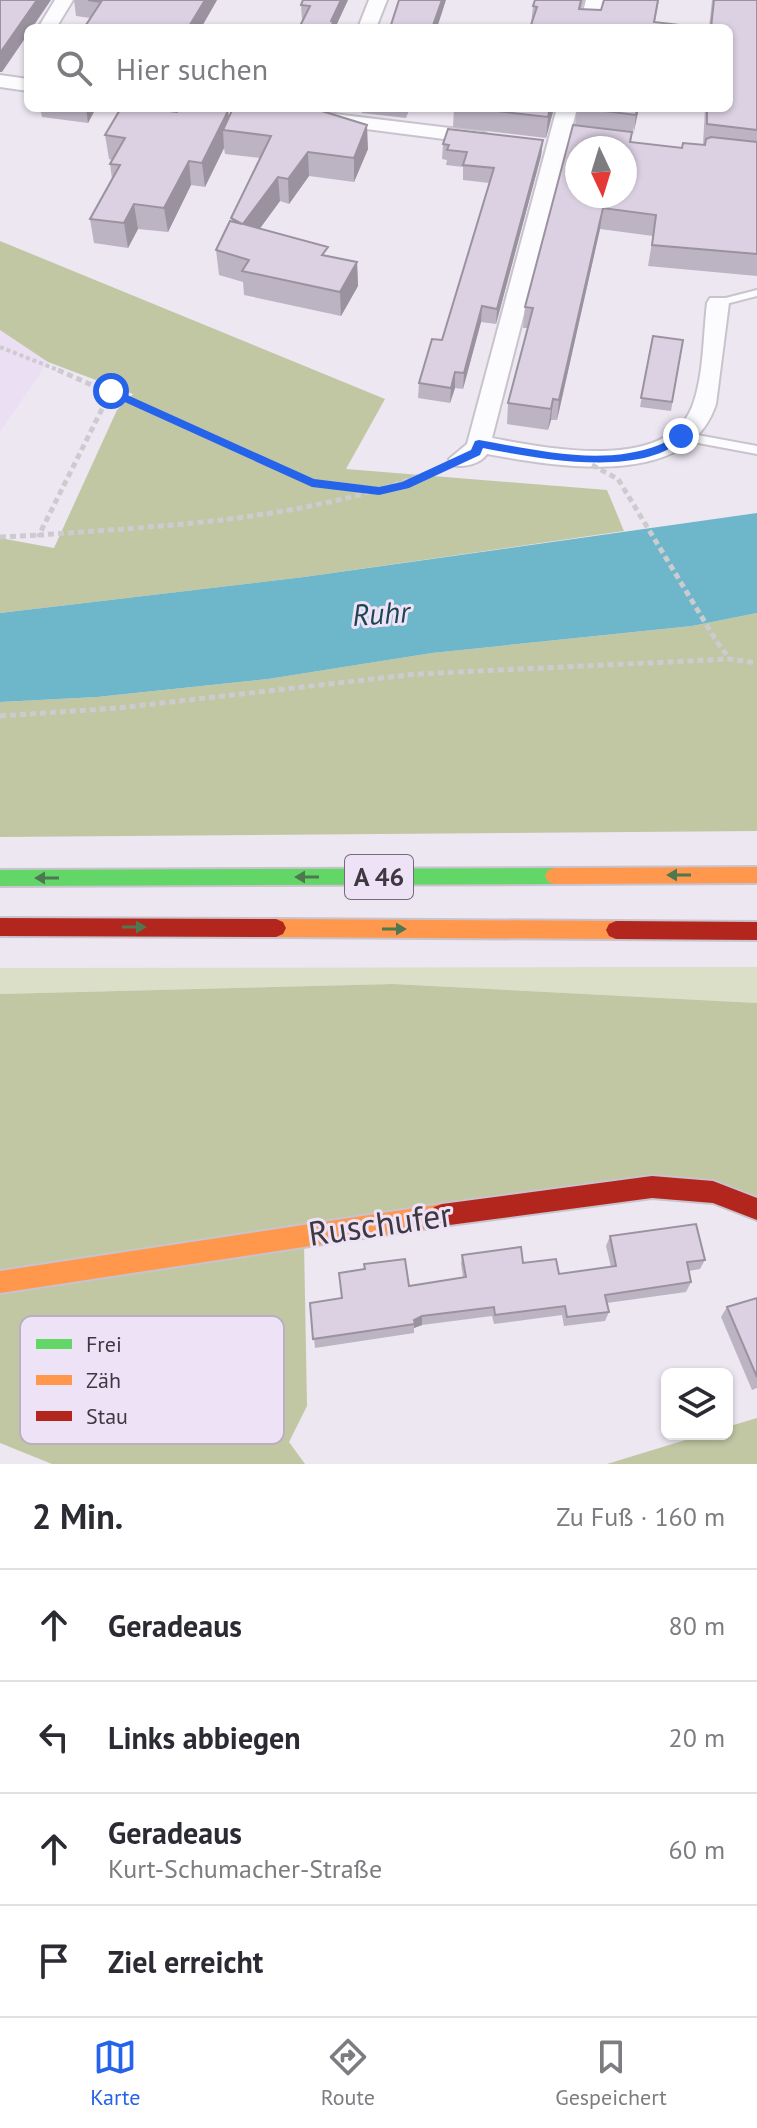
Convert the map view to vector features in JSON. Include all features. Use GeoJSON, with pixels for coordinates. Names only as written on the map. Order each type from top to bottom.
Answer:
{"type":"FeatureCollection","features":[{"type":"Feature","properties":{"kind":"main road","name":"A 46"},"geometry":{"type":"LineString","coordinates":[[0,878],[757,875]]}},
{"type":"Feature","properties":{"kind":"main road","name":"A 46"},"geometry":{"type":"LineString","coordinates":[[0,927],[757,931]]}},
{"type":"Feature","properties":{"kind":"main road","name":"Ruschufer"},"geometry":{"type":"LineString","coordinates":[[0,1282],[606,1190],[683,1186],[726,1196],[757,1209]]}},
{"type":"Feature","properties":{"kind":"street"},"geometry":{"type":"LineString","coordinates":[[49,24],[64,0]]}},
{"type":"Feature","properties":{"kind":"street"},"geometry":{"type":"LineString","coordinates":[[369,24],[378,0]]}},
{"type":"Feature","properties":{"kind":"street"},"geometry":{"type":"LineString","coordinates":[[589,24],[595,0]]}},
{"type":"Feature","properties":{"kind":"street"},"geometry":{"type":"LineString","coordinates":[[246,112],[293,118],[334,114],[497,140]]}},
{"type":"Feature","properties":{"kind":"street"},"geometry":{"type":"LineString","coordinates":[[566,112],[470,451],[610,460],[664,448],[681,436],[702,411],[718,303]]}},
{"type":"Feature","properties":{"kind":"lane"},"geometry":{"type":"LineString","coordinates":[[718,303],[757,293]]}},
{"type":"Feature","properties":{"kind":"lane"},"geometry":{"type":"LineString","coordinates":[[681,436],[757,450]]}},
{"type":"Feature","properties":{"kind":"path"},"geometry":{"type":"LineString","coordinates":[[0,347],[111,391],[312,483],[379,491]]}},
{"type":"Feature","properties":{"kind":"path"},"geometry":{"type":"LineString","coordinates":[[39,535],[111,391]]}},
{"type":"Feature","properties":{"kind":"path"},"geometry":{"type":"LineString","coordinates":[[0,537],[280,513],[405,485],[470,451]]}},
{"type":"Feature","properties":{"kind":"path"},"geometry":{"type":"LineString","coordinates":[[592,465],[618,479],[729,659]]}},
{"type":"Feature","properties":{"kind":"path"},"geometry":{"type":"LineString","coordinates":[[0,716],[118,708],[417,674],[729,659],[757,663]]}},
{"type":"Feature","properties":{"kind":"shaded area"},"geometry":{"type":"Polygon","coordinates":[[[0,330],[48,362],[0,432],[0,330]]]}},
{"type":"Feature","properties":{"kind":"green space"},"geometry":{"type":"Polygon","coordinates":[[[0,241],[385,399],[346,469],[607,490],[624,531],[304,577],[0,613],[0,538],[54,548],[117,410],[133,394],[48,362],[0,330],[0,241]]]}},
{"type":"Feature","properties":{"kind":"green space"},"geometry":{"type":"Polygon","coordinates":[[[757,613],[757,831],[0,837],[0,702],[97,697],[268,679],[432,653],[692,626],[757,613]]]}},
{"type":"Feature","properties":{"kind":"green space"},"geometry":{"type":"Polygon","coordinates":[[[757,967],[757,1003],[393,984],[0,994],[0,968],[757,967]]]}},
{"type":"Feature","properties":{"kind":"green space"},"geometry":{"type":"Polygon","coordinates":[[[393,984],[757,1003],[757,1200],[725,1187],[0,1275],[0,994],[393,984]]]}},
{"type":"Feature","properties":{"kind":"green space"},"geometry":{"type":"Polygon","coordinates":[[[304,1243],[307,1406],[289,1442],[305,1464],[52,1464],[0,1443],[0,1291],[304,1243]]]}},
{"type":"Feature","properties":{"kind":"green space"},"geometry":{"type":"Polygon","coordinates":[[[757,1418],[757,1464],[607,1464],[685,1440],[733,1440],[733,1425],[757,1418]]]}},
{"type":"Feature","properties":{"kind":"water","name":"Ruhr"},"geometry":{"type":"Polygon","coordinates":[[[757,513],[757,613],[692,626],[432,653],[268,679],[97,697],[0,702],[0,613],[304,577],[757,513]]]}},
{"type":"Feature","properties":{"kind":"building"},"geometry":{"type":"Polygon","coordinates":[[[0,0],[37,0],[0,53],[0,0]]]}},
{"type":"Feature","properties":{"kind":"building"},"geometry":{"type":"Polygon","coordinates":[[[88,0],[205,0],[190,24],[87,24],[101,2],[88,0]]]}},
{"type":"Feature","properties":{"kind":"building"},"geometry":{"type":"Polygon","coordinates":[[[303,0],[341,0],[332,24],[301,24],[310,6],[301,5],[303,0]]]}},
{"type":"Feature","properties":{"kind":"building"},"geometry":{"type":"Polygon","coordinates":[[[399,0],[442,0],[433,24],[391,24],[399,0]]]}},
{"type":"Feature","properties":{"kind":"building"},"geometry":{"type":"Polygon","coordinates":[[[535,0],[581,0],[579,9],[601,10],[604,0],[658,0],[654,22],[671,24],[531,24],[537,7],[533,6],[535,0]]]}},
{"type":"Feature","properties":{"kind":"building"},"geometry":{"type":"Polygon","coordinates":[[[714,0],[757,0],[757,130],[707,124],[707,112],[733,112],[733,24],[711,24],[714,0]]]}},
{"type":"Feature","properties":{"kind":"building"},"geometry":{"type":"Polygon","coordinates":[[[119,112],[228,112],[202,163],[189,161],[164,208],[134,204],[124,223],[90,219],[120,165],[110,164],[125,138],[105,135],[119,112]]]}},
{"type":"Feature","properties":{"kind":"building"},"geometry":{"type":"Polygon","coordinates":[[[231,112],[325,112],[367,125],[354,158],[308,152],[288,179],[278,177],[243,224],[328,247],[322,255],[357,262],[340,292],[242,271],[249,260],[216,250],[230,221],[242,224],[231,218],[271,136],[223,130],[231,112]]]}},
{"type":"Feature","properties":{"kind":"building"},"geometry":{"type":"Polygon","coordinates":[[[505,112],[549,112],[548,117],[505,112]]]}},
{"type":"Feature","properties":{"kind":"building"},"geometry":{"type":"Polygon","coordinates":[[[573,125],[632,132],[631,136],[570,136],[573,125]]]}},
{"type":"Feature","properties":{"kind":"building"},"geometry":{"type":"Polygon","coordinates":[[[448,129],[543,140],[497,309],[482,306],[464,373],[455,372],[451,388],[419,383],[432,339],[442,340],[494,168],[463,165],[467,152],[447,150],[449,145],[443,144],[448,129]]]}},
{"type":"Feature","properties":{"kind":"building"},"geometry":{"type":"Polygon","coordinates":[[[711,137],[757,142],[757,254],[652,245],[656,215],[603,208],[637,208],[637,143],[682,148],[683,143],[705,145],[706,139],[711,137]]]}},
{"type":"Feature","properties":{"kind":"building"},"geometry":{"type":"Polygon","coordinates":[[[565,155],[565,208],[603,208],[559,400],[553,399],[551,409],[508,403],[533,308],[525,307],[565,155]]]}},
{"type":"Feature","properties":{"kind":"building"},"geometry":{"type":"Polygon","coordinates":[[[653,336],[683,340],[672,402],[641,398],[653,336]]]}},
{"type":"Feature","properties":{"kind":"building"},"geometry":{"type":"Polygon","coordinates":[[[696,1224],[705,1260],[687,1262],[691,1282],[605,1295],[609,1312],[567,1317],[565,1306],[495,1315],[494,1307],[422,1316],[414,1320],[415,1324],[313,1339],[310,1303],[342,1298],[339,1273],[365,1269],[364,1264],[405,1259],[409,1286],[466,1277],[462,1255],[521,1247],[523,1263],[556,1259],[559,1274],[616,1266],[610,1236],[696,1224]]]}},
{"type":"Feature","properties":{"kind":"building"},"geometry":{"type":"Polygon","coordinates":[[[757,1298],[757,1377],[727,1307],[757,1298]]]}},
{"type":"Feature","properties":{"kind":"traffic: fast"},"geometry":{"type":"LineString","coordinates":[[0,878],[555,876]]}},
{"type":"Feature","properties":{"kind":"traffic: slow"},"geometry":{"type":"LineString","coordinates":[[555,876],[757,875]]}},
{"type":"Feature","properties":{"kind":"traffic: slow"},"geometry":{"type":"LineString","coordinates":[[276,928],[616,930]]}},
{"type":"Feature","properties":{"kind":"traffic: slow"},"geometry":{"type":"LineString","coordinates":[[0,1282],[442,1215]]}},
{"type":"Feature","properties":{"kind":"traffic: jam"},"geometry":{"type":"LineString","coordinates":[[0,927],[276,928]]}},
{"type":"Feature","properties":{"kind":"traffic: jam"},"geometry":{"type":"LineString","coordinates":[[616,930],[757,931]]}},
{"type":"Feature","properties":{"kind":"traffic: jam"},"geometry":{"type":"LineString","coordinates":[[442,1215],[652,1187],[713,1192],[757,1209]]}},
{"type":"Feature","properties":{"kind":"route"},"geometry":{"type":"LineString","coordinates":[[111,391],[312,483],[379,491],[405,485],[476,452],[479,444],[541,455],[610,460],[664,448],[681,436]]}}]}
